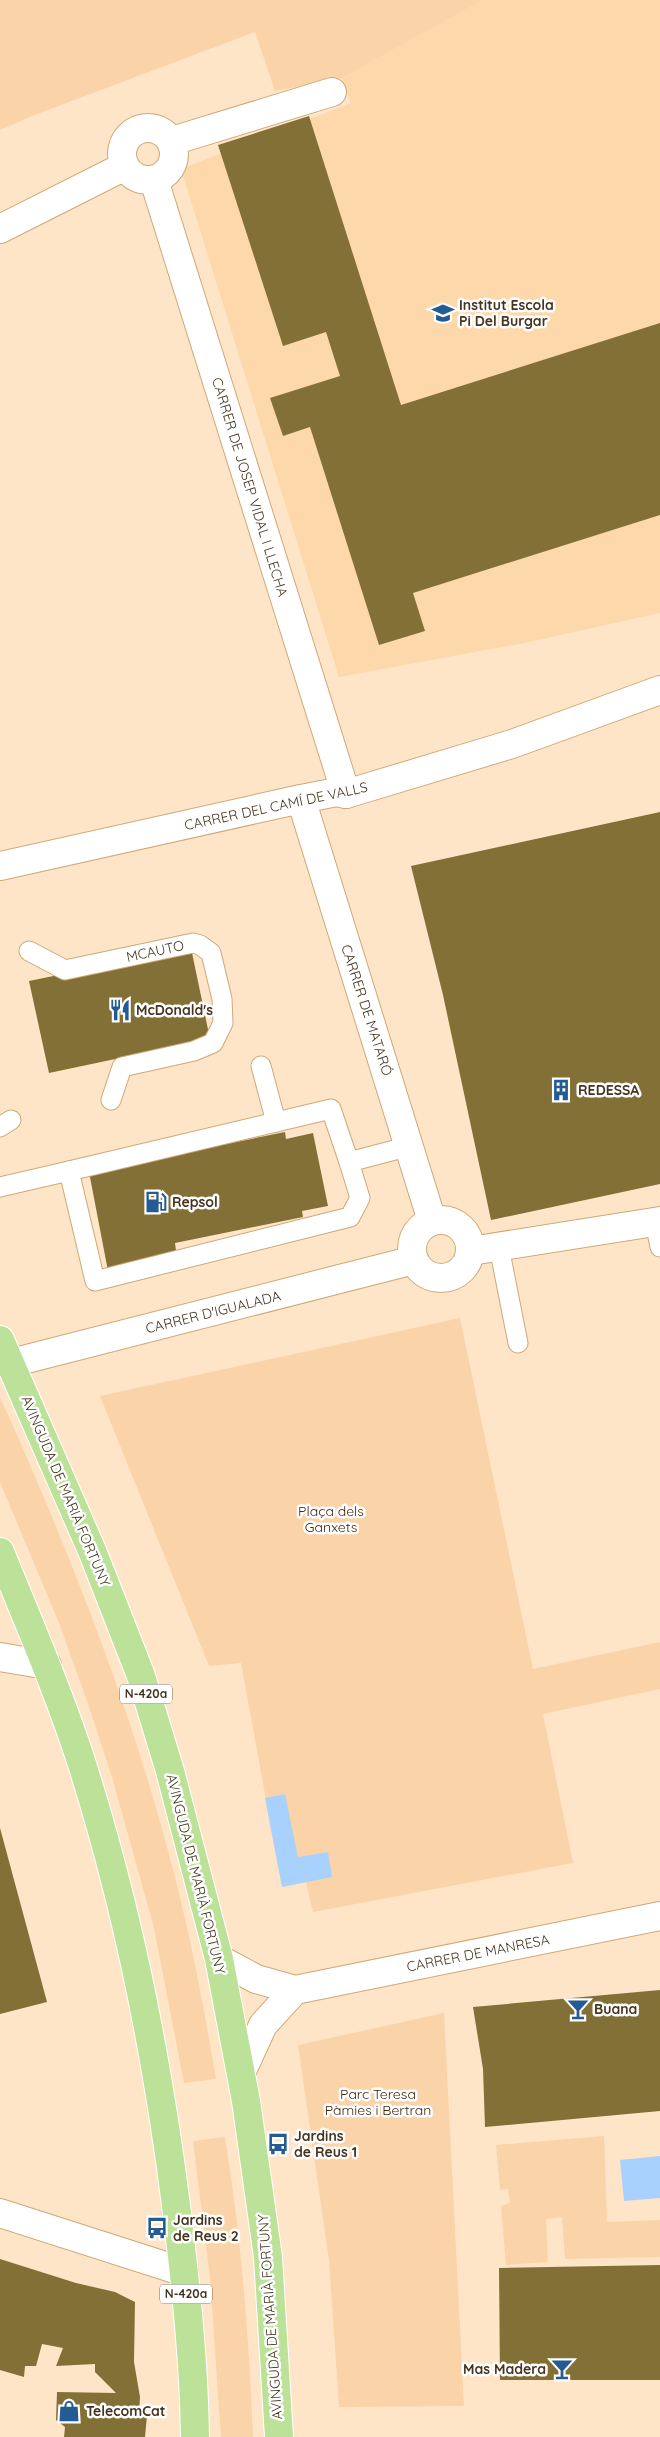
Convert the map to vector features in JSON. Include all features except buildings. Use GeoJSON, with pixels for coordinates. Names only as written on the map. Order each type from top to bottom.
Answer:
{"type":"FeatureCollection","features":[{"type":"Feature","properties":{"kind":"main road","name":"AVINGUDA DE MARIÀ FORTUNY"},"geometry":{"type":"LineString","coordinates":[[6,1351],[94,1553],[141,1676],[170,1771],[219,1959],[240,2073],[268,2257],[279,2437]]}},
{"type":"Feature","properties":{"kind":"main road","name":"N-420a"},"geometry":{"type":"LineString","coordinates":[[0,1552],[47,1665],[80,1761],[112,1868],[139,1981],[165,2116],[184,2272],[195,2390],[195,2437]]}},
{"type":"Feature","properties":{"kind":"street"},"geometry":{"type":"LineString","coordinates":[[172,141],[332,92]]}},
{"type":"Feature","properties":{"kind":"street"},"geometry":{"type":"LineString","coordinates":[[139,128],[158,129],[172,141],[175,157],[172,165],[168,172],[154,180],[137,178],[125,166],[122,148],[125,140],[139,128]]}},
{"type":"Feature","properties":{"kind":"street"},"geometry":{"type":"LineString","coordinates":[[0,230],[125,166]]}},
{"type":"Feature","properties":{"kind":"street","name":"CARRER DE JOSEP VIDAL I LLECHA"},"geometry":{"type":"LineString","coordinates":[[154,180],[346,794]]}},
{"type":"Feature","properties":{"kind":"street","name":"CARRER DEL CAMÍ DE VALLS"},"geometry":{"type":"LineString","coordinates":[[346,794],[512,744],[660,690]]}},
{"type":"Feature","properties":{"kind":"street"},"geometry":{"type":"LineString","coordinates":[[0,881],[304,807],[327,810],[339,802],[346,794]]}},
{"type":"Feature","properties":{"kind":"street","name":"CARRER DEL CAMÍ DE VALLS"},"geometry":{"type":"LineString","coordinates":[[0,866],[304,807]]}},
{"type":"Feature","properties":{"kind":"street","name":"CARRER DE MATARÓ"},"geometry":{"type":"LineString","coordinates":[[304,807],[432,1221]]}},
{"type":"Feature","properties":{"kind":"street"},"geometry":{"type":"LineString","coordinates":[[442,1219],[460,1226],[467,1233],[471,1251],[463,1268],[447,1278],[428,1275],[414,1260],[413,1241],[417,1232],[432,1221],[442,1219]]}},
{"type":"Feature","properties":{"kind":"street"},"geometry":{"type":"LineString","coordinates":[[471,1251],[658,1230]]}},
{"type":"Feature","properties":{"kind":"street","name":"CARRER D'IGUALADA"},"geometry":{"type":"LineString","coordinates":[[6,1351],[414,1260]]}},
{"type":"Feature","properties":{"kind":"street"},"geometry":{"type":"LineString","coordinates":[[0,1657],[47,1665]]}},
{"type":"Feature","properties":{"kind":"street","name":"CARRER DE MANRESA"},"geometry":{"type":"LineString","coordinates":[[219,1959],[256,1979],[295,1990],[660,1916]]}},
{"type":"Feature","properties":{"kind":"street"},"geometry":{"type":"LineString","coordinates":[[240,2073],[263,2024],[295,1990]]}},
{"type":"Feature","properties":{"kind":"street"},"geometry":{"type":"LineString","coordinates":[[0,2213],[184,2272]]}},
{"type":"Feature","properties":{"kind":"lane","name":"MCAUTO"},"geometry":{"type":"LineString","coordinates":[[29,951],[65,970],[192,943],[200,945],[211,953],[222,999],[223,1024],[212,1043],[194,1050],[122,1067],[111,1100]]}},
{"type":"Feature","properties":{"kind":"lane"},"geometry":{"type":"LineString","coordinates":[[261,1066],[276,1122]]}},
{"type":"Feature","properties":{"kind":"lane"},"geometry":{"type":"LineString","coordinates":[[0,1187],[69,1170],[331,1109],[360,1198],[350,1217],[95,1281],[69,1170]]}},
{"type":"Feature","properties":{"kind":"lane"},"geometry":{"type":"LineString","coordinates":[[348,1162],[410,1146]]}},
{"type":"Feature","properties":{"kind":"lane"},"geometry":{"type":"LineString","coordinates":[[499,1247],[518,1343]]}},
{"type":"Feature","properties":{"kind":"shaded area","name":"Institut Escola Pi Del Burgar"},"geometry":{"type":"Polygon","coordinates":[[[483,0],[660,0],[660,613],[524,643],[339,677],[181,169],[351,103],[342,78],[483,0]]]}},
{"type":"Feature","properties":{"kind":"green space"},"geometry":{"type":"Polygon","coordinates":[[[0,0],[483,0],[342,78],[275,91],[255,32],[32,116],[0,130],[0,0]]]}},
{"type":"Feature","properties":{"kind":"green space","name":"Plaça dels Ganxets"},"geometry":{"type":"Polygon","coordinates":[[[460,1318],[533,1669],[660,1642],[660,1689],[543,1714],[573,1863],[313,1912],[306,1882],[282,1887],[241,1663],[209,1666],[100,1396],[460,1318]]]}},
{"type":"Feature","properties":{"kind":"green space"},"geometry":{"type":"Polygon","coordinates":[[[0,1397],[81,1590],[129,1722],[169,1856],[186,1923],[216,2079],[184,2083],[154,1928],[112,1777],[59,1623],[0,1482],[0,1397]]]}},
{"type":"Feature","properties":{"kind":"green space","name":"Parc Teresa Pàmies i Bertran"},"geometry":{"type":"Polygon","coordinates":[[[444,2013],[464,2406],[339,2407],[329,2261],[298,2045],[444,2013]]]}},
{"type":"Feature","properties":{"kind":"green space"},"geometry":{"type":"Polygon","coordinates":[[[604,2136],[607,2222],[660,2220],[660,2257],[565,2259],[562,2217],[546,2219],[548,2262],[506,2265],[501,2206],[510,2203],[508,2189],[500,2190],[496,2145],[604,2136]]]}},
{"type":"Feature","properties":{"kind":"green space"},"geometry":{"type":"Polygon","coordinates":[[[225,2137],[236,2211],[244,2286],[253,2437],[221,2437],[210,2278],[193,2141],[225,2137]]]}},
{"type":"Feature","properties":{"kind":"water"},"geometry":{"type":"Polygon","coordinates":[[[285,1794],[298,1857],[328,1852],[332,1877],[282,1887],[265,1798],[285,1794]]]}},
{"type":"Feature","properties":{"kind":"water"},"geometry":{"type":"Polygon","coordinates":[[[660,2156],[660,2198],[624,2201],[620,2160],[660,2156]]]}},
{"type":"Feature","properties":{"kind":"place","name":"Institut Escola Pi Del Burgar"},"geometry":{"type":"Point","coordinates":[443,313]}},
{"type":"Feature","properties":{"kind":"place","name":"McDonald's"},"geometry":{"type":"Point","coordinates":[120,1010]}},
{"type":"Feature","properties":{"kind":"place","name":"REDESSA"},"geometry":{"type":"Point","coordinates":[561,1090]}},
{"type":"Feature","properties":{"kind":"place","name":"Repsol"},"geometry":{"type":"Point","coordinates":[156,1202]}},
{"type":"Feature","properties":{"kind":"place","name":"Buana"},"geometry":{"type":"Point","coordinates":[578,2009]}},
{"type":"Feature","properties":{"kind":"place","name":"Jardins de Reus 1"},"geometry":{"type":"Point","coordinates":[278,2144]}},
{"type":"Feature","properties":{"kind":"place","name":"Jardins de Reus 2"},"geometry":{"type":"Point","coordinates":[157,2228]}},
{"type":"Feature","properties":{"kind":"place","name":"Mas Madera"},"geometry":{"type":"Point","coordinates":[562,2369]}},
{"type":"Feature","properties":{"kind":"place","name":"TelecomCat"},"geometry":{"type":"Point","coordinates":[69,2411]}}]}
